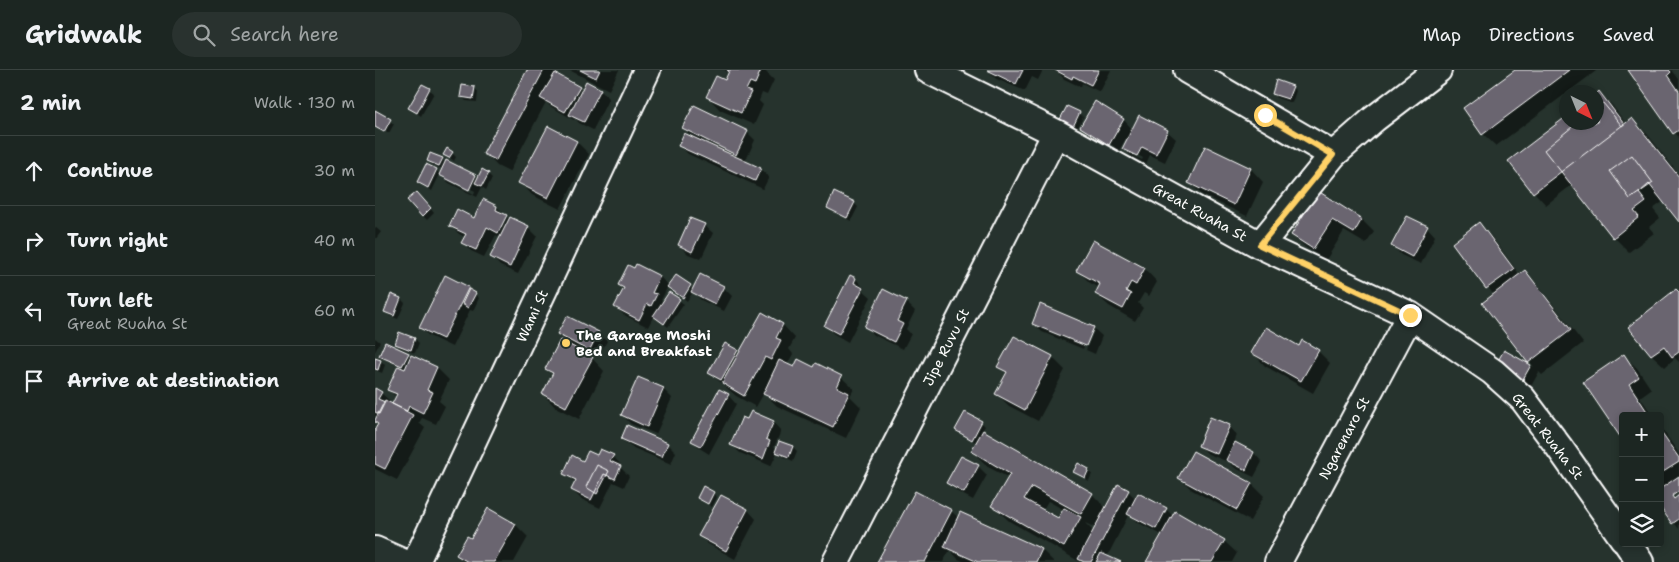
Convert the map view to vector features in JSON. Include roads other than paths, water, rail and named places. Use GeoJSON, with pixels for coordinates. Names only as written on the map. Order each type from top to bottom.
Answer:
{"type":"FeatureCollection","features":[{"type":"Feature","properties":{"kind":"street","name":"Wami St"},"geometry":{"type":"LineString","coordinates":[[416,562],[647,70]]}},
{"type":"Feature","properties":{"kind":"street","name":"Great Ruaha St"},"geometry":{"type":"LineString","coordinates":[[928,70],[1056,133],[1260,245],[1410,315],[1493,372],[1523,399],[1619,532]]}},
{"type":"Feature","properties":{"kind":"street"},"geometry":{"type":"LineString","coordinates":[[1187,70],[1333,155]]}},
{"type":"Feature","properties":{"kind":"street"},"geometry":{"type":"LineString","coordinates":[[1260,245],[1333,155],[1374,119],[1438,70]]}},
{"type":"Feature","properties":{"kind":"street","name":"Jipe Ruvu St"},"geometry":{"type":"LineString","coordinates":[[836,562],[1056,133]]}},
{"type":"Feature","properties":{"kind":"street","name":"Ngarenaro St"},"geometry":{"type":"LineString","coordinates":[[1278,562],[1410,315]]}},
{"type":"Feature","properties":{"kind":"street"},"geometry":{"type":"LineString","coordinates":[[1630,547],[1640,562]]}},
{"type":"Feature","properties":{"kind":"street"},"geometry":{"type":"LineString","coordinates":[[375,550],[402,562]]}},
{"type":"Feature","properties":{"kind":"place","name":"The Garage Moshi Bed and Breakfast"},"geometry":{"type":"Point","coordinates":[566,343]}}]}
